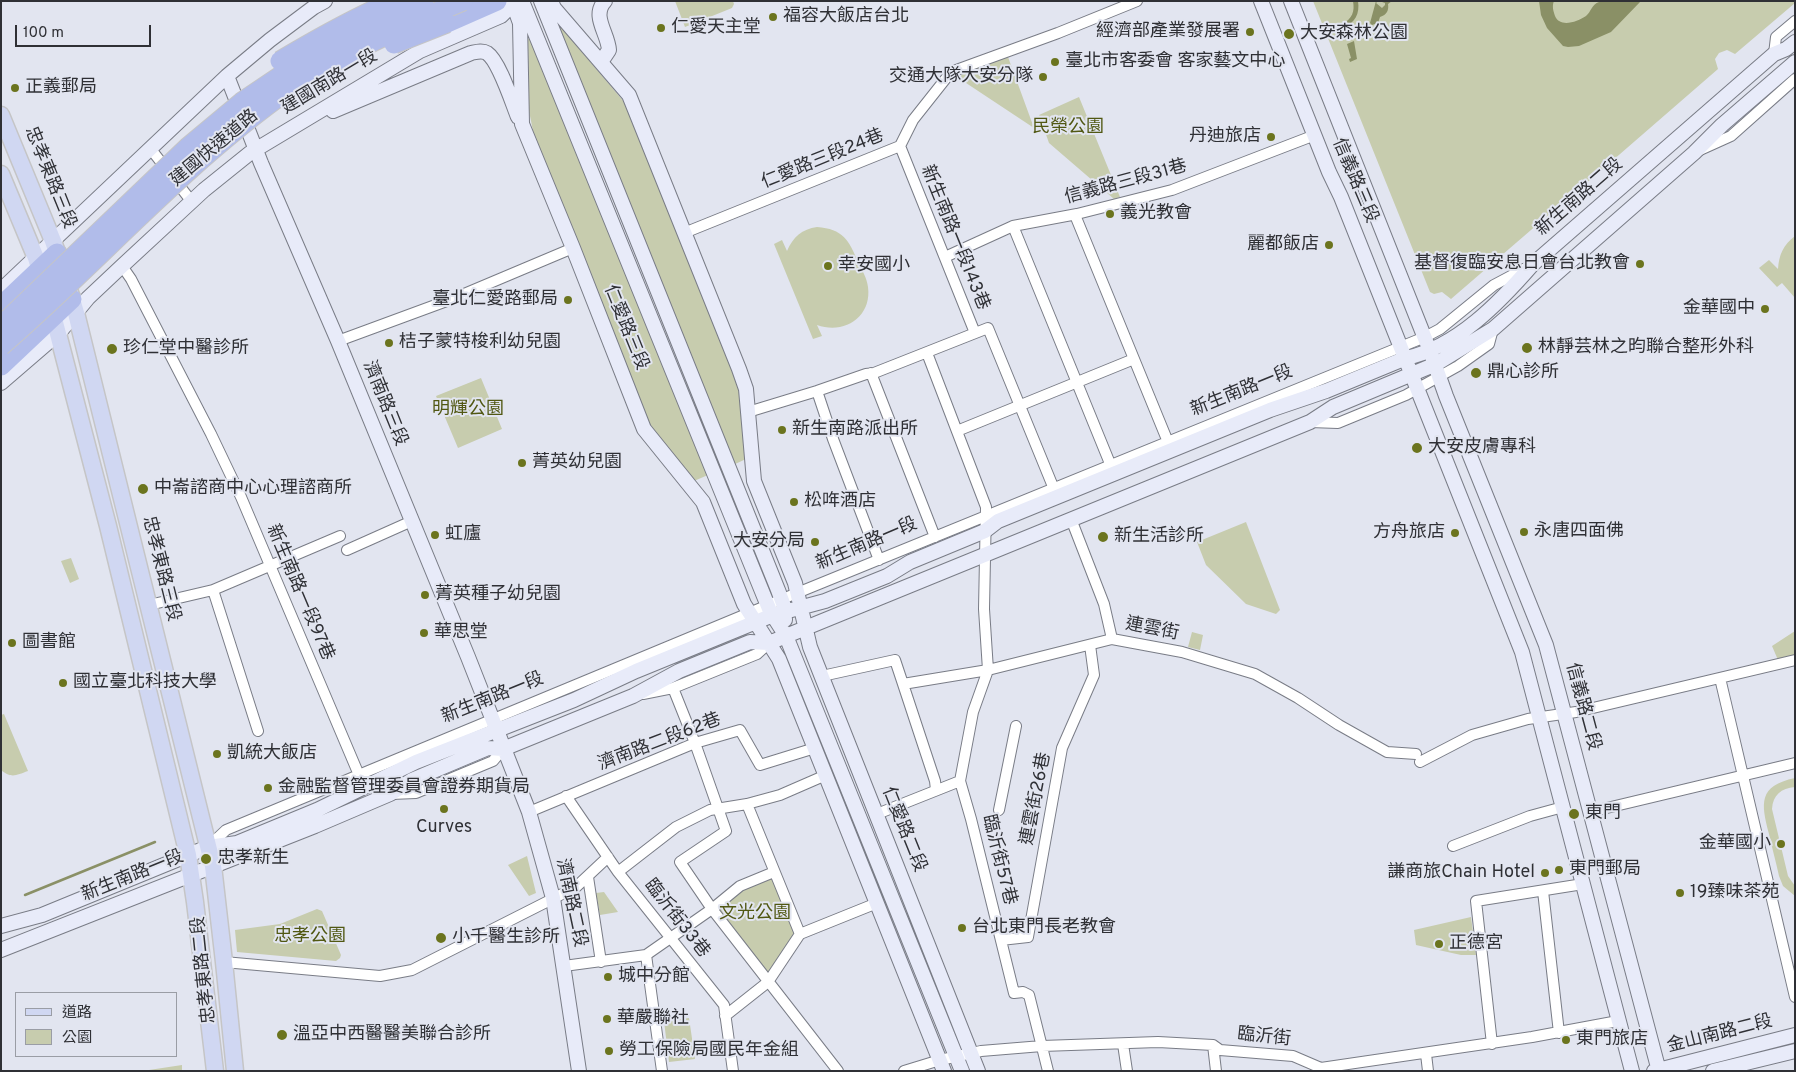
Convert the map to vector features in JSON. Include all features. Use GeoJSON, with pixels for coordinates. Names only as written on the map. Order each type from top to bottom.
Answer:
{"type":"FeatureCollection","features":[{"type":"Feature","properties":{"kind":"highway"},"geometry":{"type":"LineString","coordinates":[[166,168],[202,124],[245,85],[312,42],[394,1]]}},
{"type":"Feature","properties":{"kind":"highway","name":"建國快速道路"},"geometry":{"type":"LineString","coordinates":[[1,326],[188,147],[242,102],[294,67],[358,32],[424,1]]}},
{"type":"Feature","properties":{"kind":"highway","name":"建國快速道路"},"geometry":{"type":"LineString","coordinates":[[6,355],[134,222],[198,161],[246,122],[305,78],[420,18],[463,1]]}},
{"type":"Feature","properties":{"kind":"highway"},"geometry":{"type":"LineString","coordinates":[[134,222],[192,183],[230,147],[314,84],[365,55],[447,22],[511,1]]}},
{"type":"Feature","properties":{"kind":"highway"},"geometry":{"type":"LineString","coordinates":[[5,297],[55,247]]}},
{"type":"Feature","properties":{"kind":"highway"},"geometry":{"type":"LineString","coordinates":[[6,355],[56,324],[74,306]]}},
{"type":"Feature","properties":{"kind":"main road"},"geometry":{"type":"LineString","coordinates":[[55,247],[150,148],[227,76],[270,40],[325,1]]}},
{"type":"Feature","properties":{"kind":"main road","name":"仁愛路三段"},"geometry":{"type":"LineString","coordinates":[[511,1],[775,608]]}},
{"type":"Feature","properties":{"kind":"main road","name":"仁愛路三段"},"geometry":{"type":"LineString","coordinates":[[511,1],[520,23],[522,124],[644,429],[703,502],[744,604],[769,643]]}},
{"type":"Feature","properties":{"kind":"main road","name":"建國南路一段"},"geometry":{"type":"LineString","coordinates":[[74,306],[88,298],[192,202],[256,149],[420,51],[501,16],[511,1]]}},
{"type":"Feature","properties":{"kind":"main road"},"geometry":{"type":"LineString","coordinates":[[541,1],[775,608]]}},
{"type":"Feature","properties":{"kind":"main road"},"geometry":{"type":"LineString","coordinates":[[551,1],[554,8],[629,95],[746,389],[754,481],[795,583],[799,600]]}},
{"type":"Feature","properties":{"kind":"main road"},"geometry":{"type":"LineString","coordinates":[[602,62],[609,50],[599,14],[600,6],[605,1]]}},
{"type":"Feature","properties":{"kind":"main road","name":"信義路三段"},"geometry":{"type":"LineString","coordinates":[[1261,1],[1412,374]]}},
{"type":"Feature","properties":{"kind":"main road","name":"信義路三段"},"geometry":{"type":"LineString","coordinates":[[1291,1],[1438,370]]}},
{"type":"Feature","properties":{"kind":"main road","name":"新生南路二段"},"geometry":{"type":"LineString","coordinates":[[1403,353],[1418,356],[1447,343],[1502,299],[1534,264],[1774,54],[1786,49],[1795,42]]}},
{"type":"Feature","properties":{"kind":"main road"},"geometry":{"type":"LineString","coordinates":[[306,120],[322,116],[471,52],[482,51],[488,53],[498,67],[522,124]]}},
{"type":"Feature","properties":{"kind":"main road"},"geometry":{"type":"LineString","coordinates":[[1632,1071],[1522,652],[1412,374],[1438,370],[1493,329],[1694,153],[1722,125],[1793,72],[1774,54]]}},
{"type":"Feature","properties":{"kind":"main road","name":"濟南路三段"},"geometry":{"type":"LineString","coordinates":[[227,76],[412,521],[504,749]]}},
{"type":"Feature","properties":{"kind":"main road","name":"忠孝東路三段"},"geometry":{"type":"LineString","coordinates":[[1,115],[55,247],[74,306],[213,866]]}},
{"type":"Feature","properties":{"kind":"main road"},"geometry":{"type":"LineString","coordinates":[[1,174],[38,264],[56,324],[188,855],[191,874]]}},
{"type":"Feature","properties":{"kind":"main road"},"geometry":{"type":"LineString","coordinates":[[1,383],[56,324]]}},
{"type":"Feature","properties":{"kind":"main road","name":"新生南路一段"},"geometry":{"type":"LineString","coordinates":[[1,926],[42,915],[208,847],[237,843],[317,810],[493,725],[590,693],[775,608],[799,600],[825,600],[887,576],[985,523],[998,521],[1270,410],[1326,391],[1403,353]]}},
{"type":"Feature","properties":{"kind":"main road","name":"信義路二段"},"geometry":{"type":"LineString","coordinates":[[1438,370],[1446,396],[1546,645],[1657,1070]]}},
{"type":"Feature","properties":{"kind":"main road","name":"新生南路一段"},"geometry":{"type":"LineString","coordinates":[[1,950],[390,794],[412,780],[488,748],[504,749],[633,696],[679,671],[750,642],[769,643],[806,628],[1310,422],[1333,407],[1412,374]]}},
{"type":"Feature","properties":{"kind":"main road","name":"仁愛路二段"},"geometry":{"type":"LineString","coordinates":[[799,600],[810,647],[978,1071]]}},
{"type":"Feature","properties":{"kind":"main road","name":"仁愛路二段"},"geometry":{"type":"LineString","coordinates":[[775,608],[962,1071]]}},
{"type":"Feature","properties":{"kind":"main road"},"geometry":{"type":"LineString","coordinates":[[769,643],[779,659],[942,1065]]}},
{"type":"Feature","properties":{"kind":"main road","name":"濟南路二段"},"geometry":{"type":"LineString","coordinates":[[504,749],[529,812],[553,898],[579,1071]]}},
{"type":"Feature","properties":{"kind":"main road","name":"忠孝東路二段"},"geometry":{"type":"LineString","coordinates":[[213,866],[235,1071]]}},
{"type":"Feature","properties":{"kind":"main road","name":"忠孝東路二段"},"geometry":{"type":"LineString","coordinates":[[191,874],[215,1071]]}},
{"type":"Feature","properties":{"kind":"main road","name":"金山南路二段"},"geometry":{"type":"LineString","coordinates":[[1657,1070],[1795,1035]]}},
{"type":"Feature","properties":{"kind":"main road","name":"金山南路二段"},"geometry":{"type":"LineString","coordinates":[[1719,1070],[1795,1051]]}},
{"type":"Feature","properties":{"kind":"street","name":"仁愛路三段24巷"},"geometry":{"type":"LineString","coordinates":[[684,233],[900,146],[913,120],[951,72],[1058,33],[1137,1]]}},
{"type":"Feature","properties":{"kind":"street","name":"新生南路二段"},"geometry":{"type":"LineString","coordinates":[[1774,54],[1776,37],[1795,21]]}},
{"type":"Feature","properties":{"kind":"street","name":"信義路三段31巷"},"geometry":{"type":"LineString","coordinates":[[945,257],[1013,226],[1075,215],[1188,185],[1315,135]]}},
{"type":"Feature","properties":{"kind":"street","name":"新生南路一段143巷"},"geometry":{"type":"LineString","coordinates":[[900,146],[975,333],[988,328],[1054,490]]}},
{"type":"Feature","properties":{"kind":"street"},"geometry":{"type":"LineString","coordinates":[[150,148],[192,202]]}},
{"type":"Feature","properties":{"kind":"street"},"geometry":{"type":"LineString","coordinates":[[1075,215],[1168,442]]}},
{"type":"Feature","properties":{"kind":"street"},"geometry":{"type":"LineString","coordinates":[[1013,226],[1111,466]]}},
{"type":"Feature","properties":{"kind":"street"},"geometry":{"type":"LineString","coordinates":[[338,342],[452,299],[573,248]]}},
{"type":"Feature","properties":{"kind":"street","name":"新生南路一段"},"geometry":{"type":"LineString","coordinates":[[799,600],[879,560],[935,537],[985,523],[1054,490],[1168,442],[1403,353],[1440,329],[1494,285],[1534,264]]}},
{"type":"Feature","properties":{"kind":"street","name":"新生南路一段97巷"},"geometry":{"type":"LineString","coordinates":[[122,266],[131,279],[211,434],[270,565],[359,775]]}},
{"type":"Feature","properties":{"kind":"street"},"geometry":{"type":"LineString","coordinates":[[748,412],[871,373],[975,333]]}},
{"type":"Feature","properties":{"kind":"street"},"geometry":{"type":"LineString","coordinates":[[927,353],[986,507],[984,609],[988,670]]}},
{"type":"Feature","properties":{"kind":"street"},"geometry":{"type":"LineString","coordinates":[[957,431],[1134,359]]}},
{"type":"Feature","properties":{"kind":"street","name":"新生南路一段"},"geometry":{"type":"LineString","coordinates":[[1310,422],[1338,423],[1418,390],[1438,370]]}},
{"type":"Feature","properties":{"kind":"street"},"geometry":{"type":"LineString","coordinates":[[871,373],[935,537]]}},
{"type":"Feature","properties":{"kind":"street"},"geometry":{"type":"LineString","coordinates":[[817,391],[833,439],[879,560]]}},
{"type":"Feature","properties":{"kind":"street"},"geometry":{"type":"LineString","coordinates":[[1071,519],[1104,604],[1112,639]]}},
{"type":"Feature","properties":{"kind":"street"},"geometry":{"type":"LineString","coordinates":[[347,550],[412,521]]}},
{"type":"Feature","properties":{"kind":"street"},"geometry":{"type":"LineString","coordinates":[[149,605],[213,590],[340,536]]}},
{"type":"Feature","properties":{"kind":"street"},"geometry":{"type":"LineString","coordinates":[[213,590],[258,731]]}},
{"type":"Feature","properties":{"kind":"street","name":"連雲街"},"geometry":{"type":"LineString","coordinates":[[903,684],[988,670],[1112,639],[1182,652],[1255,674],[1298,698],[1340,726],[1387,752],[1418,758],[1472,735],[1528,719],[1564,714],[1795,660]]}},
{"type":"Feature","properties":{"kind":"street","name":"新生南路一段"},"geometry":{"type":"LineString","coordinates":[[633,696],[673,688],[758,654],[769,643]]}},
{"type":"Feature","properties":{"kind":"street","name":"連雲街26巷"},"geometry":{"type":"LineString","coordinates":[[1001,940],[1028,937],[1062,748],[1094,675],[1090,645]]}},
{"type":"Feature","properties":{"kind":"street"},"geometry":{"type":"LineString","coordinates":[[822,676],[895,660],[935,781],[936,790]]}},
{"type":"Feature","properties":{"kind":"street","name":"臨沂街57巷"},"geometry":{"type":"LineString","coordinates":[[988,670],[973,712],[960,781],[1014,993],[1024,992],[1029,996],[1042,1046]]}},
{"type":"Feature","properties":{"kind":"street"},"geometry":{"type":"LineString","coordinates":[[1720,678],[1742,775],[1791,961],[1795,996]]}},
{"type":"Feature","properties":{"kind":"street"},"geometry":{"type":"LineString","coordinates":[[673,688],[695,743],[726,831],[680,862],[712,909],[838,1071]]}},
{"type":"Feature","properties":{"kind":"street","name":"新生南路一段"},"geometry":{"type":"LineString","coordinates":[[208,847],[226,830],[359,775],[493,725]]}},
{"type":"Feature","properties":{"kind":"street"},"geometry":{"type":"LineString","coordinates":[[999,810],[1016,726]]}},
{"type":"Feature","properties":{"kind":"street","name":"濟南路二段62巷"},"geometry":{"type":"LineString","coordinates":[[529,812],[695,743],[740,730],[760,765],[815,748]]}},
{"type":"Feature","properties":{"kind":"street"},"geometry":{"type":"LineString","coordinates":[[1590,812],[1795,763]]}},
{"type":"Feature","properties":{"kind":"street"},"geometry":{"type":"LineString","coordinates":[[618,872],[676,827],[710,810],[747,804],[780,795],[826,775]]}},
{"type":"Feature","properties":{"kind":"street"},"geometry":{"type":"LineString","coordinates":[[877,814],[960,781]]}},
{"type":"Feature","properties":{"kind":"street","name":"臨沂街33巷"},"geometry":{"type":"LineString","coordinates":[[566,796],[618,872],[724,1005],[733,1071]]}},
{"type":"Feature","properties":{"kind":"street"},"geometry":{"type":"LineString","coordinates":[[747,804],[800,934]]}},
{"type":"Feature","properties":{"kind":"street"},"geometry":{"type":"LineString","coordinates":[[1453,846],[1525,818],[1563,807]]}},
{"type":"Feature","properties":{"kind":"street"},"geometry":{"type":"LineString","coordinates":[[224,962],[380,976],[402,973],[412,970],[576,887],[608,858]]}},
{"type":"Feature","properties":{"kind":"street"},"geometry":{"type":"LineString","coordinates":[[564,966],[646,955],[712,909],[740,886],[774,872]]}},
{"type":"Feature","properties":{"kind":"street"},"geometry":{"type":"LineString","coordinates":[[588,877],[601,962]]}},
{"type":"Feature","properties":{"kind":"street"},"geometry":{"type":"LineString","coordinates":[[1492,1044],[1476,901],[1584,884]]}},
{"type":"Feature","properties":{"kind":"street"},"geometry":{"type":"LineString","coordinates":[[1543,891],[1559,1033]]}},
{"type":"Feature","properties":{"kind":"street"},"geometry":{"type":"LineString","coordinates":[[725,1016],[768,982],[800,934],[877,903]]}},
{"type":"Feature","properties":{"kind":"street"},"geometry":{"type":"LineString","coordinates":[[646,955],[662,1071]]}},
{"type":"Feature","properties":{"kind":"street","name":"臨沂街"},"geometry":{"type":"LineString","coordinates":[[904,1071],[942,1065],[956,1056],[971,1053],[1042,1046],[1158,1042],[1213,1045],[1220,1050],[1293,1056],[1321,1068],[1492,1044],[1618,1022]]}},
{"type":"Feature","properties":{"kind":"street"},"geometry":{"type":"LineString","coordinates":[[1123,1044],[1127,1071]]}},
{"type":"Feature","properties":{"kind":"street"},"geometry":{"type":"LineString","coordinates":[[1213,1045],[1216,1071]]}},
{"type":"Feature","properties":{"kind":"street"},"geometry":{"type":"LineString","coordinates":[[1042,1046],[1048,1071]]}},
{"type":"Feature","properties":{"kind":"street"},"geometry":{"type":"LineString","coordinates":[[1426,1054],[1428,1071]]}},
{"type":"Feature","properties":{"kind":"green space"},"geometry":{"type":"Polygon","coordinates":[[[675,1],[733,1],[734,4],[732,8],[685,27],[675,1]]]}},
{"type":"Feature","properties":{"kind":"green space","name":"大安森林公園"},"geometry":{"type":"Polygon","coordinates":[[[1313,1],[1795,1],[1795,3],[1735,54],[1727,50],[1719,53],[1715,59],[1718,69],[1451,299],[1442,292],[1434,294],[1430,292],[1313,1]]]}},
{"type":"Feature","properties":{"kind":"green space"},"geometry":{"type":"Polygon","coordinates":[[[561,27],[625,103],[738,383],[746,459],[733,465],[557,29],[561,27]]]}},
{"type":"Feature","properties":{"kind":"green space"},"geometry":{"type":"Polygon","coordinates":[[[528,39],[532,39],[708,475],[694,481],[651,428],[534,136],[529,111],[528,39]]]}},
{"type":"Feature","properties":{"kind":"green space","name":"民榮公園"},"geometry":{"type":"Polygon","coordinates":[[[1008,57],[1034,128],[960,79],[962,73],[1008,57]]]}},
{"type":"Feature","properties":{"kind":"green space","name":"民榮公園"},"geometry":{"type":"Polygon","coordinates":[[[1079,97],[1120,197],[1114,199],[1049,143],[1039,115],[1079,97]]]}},
{"type":"Feature","properties":{"kind":"green space"},"geometry":{"type":"Polygon","coordinates":[[[817,227],[833,230],[848,242],[865,277],[868,287],[868,298],[866,307],[854,321],[837,328],[817,325],[822,336],[813,339],[774,244],[782,240],[787,251],[799,234],[817,227]]]}},
{"type":"Feature","properties":{"kind":"green space"},"geometry":{"type":"Polygon","coordinates":[[[1795,236],[1795,298],[1782,283],[1777,287],[1759,268],[1769,260],[1778,269],[1782,251],[1795,236]]]}},
{"type":"Feature","properties":{"kind":"green space","name":"明輝公園"},"geometry":{"type":"Polygon","coordinates":[[[481,378],[502,429],[458,448],[436,396],[481,378]]]}},
{"type":"Feature","properties":{"kind":"green space"},"geometry":{"type":"Polygon","coordinates":[[[1246,522],[1280,610],[1276,614],[1246,604],[1206,565],[1197,542],[1246,522]]]}},
{"type":"Feature","properties":{"kind":"green space"},"geometry":{"type":"Polygon","coordinates":[[[71,558],[79,579],[70,583],[61,561],[71,558]]]}},
{"type":"Feature","properties":{"kind":"green space"},"geometry":{"type":"Polygon","coordinates":[[[1795,631],[1795,656],[1778,660],[1772,646],[1795,631]]]}},
{"type":"Feature","properties":{"kind":"green space"},"geometry":{"type":"Polygon","coordinates":[[[1192,632],[1203,635],[1200,650],[1188,647],[1192,632]]]}},
{"type":"Feature","properties":{"kind":"green space"},"geometry":{"type":"Polygon","coordinates":[[[4,714],[28,771],[17,775],[8,775],[1,770],[1,715],[4,714]]]}},
{"type":"Feature","properties":{"kind":"green space"},"geometry":{"type":"Polygon","coordinates":[[[1795,778],[1795,787],[1779,793],[1774,800],[1772,809],[1788,876],[1795,886],[1795,896],[1783,886],[1779,876],[1766,823],[1764,805],[1768,791],[1783,781],[1795,778]]]}},
{"type":"Feature","properties":{"kind":"green space"},"geometry":{"type":"Polygon","coordinates":[[[527,856],[536,893],[529,896],[508,865],[527,856]]]}},
{"type":"Feature","properties":{"kind":"green space","name":"文光公園"},"geometry":{"type":"Polygon","coordinates":[[[771,875],[795,934],[766,975],[714,908],[740,889],[771,875]]]}},
{"type":"Feature","properties":{"kind":"green space"},"geometry":{"type":"Polygon","coordinates":[[[604,892],[618,912],[600,915],[596,893],[604,892]]]}},
{"type":"Feature","properties":{"kind":"green space","name":"忠孝公園"},"geometry":{"type":"Polygon","coordinates":[[[317,909],[322,911],[341,955],[336,961],[237,952],[235,930],[280,924],[317,909]]]}},
{"type":"Feature","properties":{"kind":"green space"},"geometry":{"type":"Polygon","coordinates":[[[1471,917],[1476,955],[1461,955],[1416,945],[1414,930],[1471,917]]]}},
{"type":"Feature","properties":{"kind":"green space"},"geometry":{"type":"Polygon","coordinates":[[[689,1018],[695,1059],[669,1062],[664,1021],[689,1018]]]}},
{"type":"Feature","properties":{"kind":"green space"},"geometry":{"type":"Polygon","coordinates":[[[182,1065],[182,1071],[149,1071],[149,1070],[182,1065]]]}},
{"type":"Feature","properties":{"kind":"shaded area"},"geometry":{"type":"Polygon","coordinates":[[[1353,1],[1358,1],[1357,14],[1354,20],[1344,28],[1343,24],[1351,17],[1353,12],[1353,1]]]}},
{"type":"Feature","properties":{"kind":"shaded area"},"geometry":{"type":"Polygon","coordinates":[[[1376,1],[1378,1],[1376,3],[1382,8],[1385,3],[1379,1],[1392,1],[1388,4],[1386,14],[1380,17],[1378,23],[1372,25],[1370,23],[1376,1]]]}},
{"type":"Feature","properties":{"kind":"shaded area"},"geometry":{"type":"Polygon","coordinates":[[[1539,1],[1554,1],[1553,8],[1557,20],[1569,23],[1586,16],[1595,4],[1599,2],[1641,1],[1611,32],[1579,46],[1568,47],[1563,46],[1547,28],[1541,15],[1539,1]]]}},
{"type":"Feature","properties":{"kind":"shaded area"},"geometry":{"type":"Polygon","coordinates":[[[1354,41],[1357,59],[1350,62],[1349,59],[1351,58],[1347,44],[1354,41]]]}},
{"type":"Feature","properties":{"kind":"waterway"},"geometry":{"type":"LineString","coordinates":[[25,895],[155,842]]}},
{"type":"Feature","properties":{"kind":"place","name":"福容大飯店台北"},"geometry":{"type":"Point","coordinates":[773,17]}},
{"type":"Feature","properties":{"kind":"place","name":"仁愛天主堂"},"geometry":{"type":"Point","coordinates":[661,28]}},
{"type":"Feature","properties":{"kind":"place","name":"經濟部產業發展署"},"geometry":{"type":"Point","coordinates":[1250,32]}},
{"type":"Feature","properties":{"kind":"place","name":"大安森林公園"},"geometry":{"type":"Point","coordinates":[1289,34]}},
{"type":"Feature","properties":{"kind":"place","name":"臺北市客委會 客家藝文中心"},"geometry":{"type":"Point","coordinates":[1055,62]}},
{"type":"Feature","properties":{"kind":"place","name":"交通大隊大安分隊"},"geometry":{"type":"Point","coordinates":[1043,77]}},
{"type":"Feature","properties":{"kind":"place","name":"正義郵局"},"geometry":{"type":"Point","coordinates":[15,88]}},
{"type":"Feature","properties":{"kind":"place","name":"丹迪旅店"},"geometry":{"type":"Point","coordinates":[1271,137]}},
{"type":"Feature","properties":{"kind":"place","name":"義光教會"},"geometry":{"type":"Point","coordinates":[1110,214]}},
{"type":"Feature","properties":{"kind":"place","name":"麗都飯店"},"geometry":{"type":"Point","coordinates":[1329,245]}},
{"type":"Feature","properties":{"kind":"place","name":"基督復臨安息日會台北教會"},"geometry":{"type":"Point","coordinates":[1640,264]}},
{"type":"Feature","properties":{"kind":"place","name":"幸安國小"},"geometry":{"type":"Point","coordinates":[828,266]}},
{"type":"Feature","properties":{"kind":"place","name":"臺北仁愛路郵局"},"geometry":{"type":"Point","coordinates":[568,300]}},
{"type":"Feature","properties":{"kind":"place","name":"金華國中"},"geometry":{"type":"Point","coordinates":[1765,309]}},
{"type":"Feature","properties":{"kind":"place","name":"桔子蒙特梭利幼兒園"},"geometry":{"type":"Point","coordinates":[389,343]}},
{"type":"Feature","properties":{"kind":"place","name":"林靜芸林之昀聯合整形外科"},"geometry":{"type":"Point","coordinates":[1527,348]}},
{"type":"Feature","properties":{"kind":"place","name":"珍仁堂中醫診所"},"geometry":{"type":"Point","coordinates":[112,349]}},
{"type":"Feature","properties":{"kind":"place","name":"鼎心診所"},"geometry":{"type":"Point","coordinates":[1476,373]}},
{"type":"Feature","properties":{"kind":"place","name":"新生南路派出所"},"geometry":{"type":"Point","coordinates":[782,430]}},
{"type":"Feature","properties":{"kind":"place","name":"大安皮膚專科"},"geometry":{"type":"Point","coordinates":[1417,448]}},
{"type":"Feature","properties":{"kind":"place","name":"菁英幼兒園"},"geometry":{"type":"Point","coordinates":[522,463]}},
{"type":"Feature","properties":{"kind":"place","name":"中崙諮商中心心理諮商所"},"geometry":{"type":"Point","coordinates":[143,489]}},
{"type":"Feature","properties":{"kind":"place","name":"松哖酒店"},"geometry":{"type":"Point","coordinates":[794,502]}},
{"type":"Feature","properties":{"kind":"place","name":"永唐四面佛"},"geometry":{"type":"Point","coordinates":[1524,532]}},
{"type":"Feature","properties":{"kind":"place","name":"方舟旅店"},"geometry":{"type":"Point","coordinates":[1455,533]}},
{"type":"Feature","properties":{"kind":"place","name":"虹廬"},"geometry":{"type":"Point","coordinates":[435,535]}},
{"type":"Feature","properties":{"kind":"place","name":"新生活診所"},"geometry":{"type":"Point","coordinates":[1103,537]}},
{"type":"Feature","properties":{"kind":"place","name":"大安分局"},"geometry":{"type":"Point","coordinates":[815,542]}},
{"type":"Feature","properties":{"kind":"place","name":"菁英種子幼兒園"},"geometry":{"type":"Point","coordinates":[425,595]}},
{"type":"Feature","properties":{"kind":"place","name":"華思堂"},"geometry":{"type":"Point","coordinates":[424,633]}},
{"type":"Feature","properties":{"kind":"place","name":"圖書館"},"geometry":{"type":"Point","coordinates":[12,643]}},
{"type":"Feature","properties":{"kind":"place","name":"國立臺北科技大學"},"geometry":{"type":"Point","coordinates":[63,683]}},
{"type":"Feature","properties":{"kind":"place","name":"凱統大飯店"},"geometry":{"type":"Point","coordinates":[217,754]}},
{"type":"Feature","properties":{"kind":"place","name":"金融監督管理委員會證券期貨局"},"geometry":{"type":"Point","coordinates":[268,788]}},
{"type":"Feature","properties":{"kind":"place","name":"Curves"},"geometry":{"type":"Point","coordinates":[444,809]}},
{"type":"Feature","properties":{"kind":"place","name":"東門"},"geometry":{"type":"Point","coordinates":[1574,814]}},
{"type":"Feature","properties":{"kind":"place","name":"金華國小"},"geometry":{"type":"Point","coordinates":[1781,844]}},
{"type":"Feature","properties":{"kind":"place","name":"忠孝新生"},"geometry":{"type":"Point","coordinates":[206,859]}},
{"type":"Feature","properties":{"kind":"place","name":"東門郵局"},"geometry":{"type":"Point","coordinates":[1559,870]}},
{"type":"Feature","properties":{"kind":"place","name":"謙商旅Chain Hotel"},"geometry":{"type":"Point","coordinates":[1545,873]}},
{"type":"Feature","properties":{"kind":"place","name":"19臻味茶苑"},"geometry":{"type":"Point","coordinates":[1680,893]}},
{"type":"Feature","properties":{"kind":"place","name":"台北東門長老教會"},"geometry":{"type":"Point","coordinates":[962,928]}},
{"type":"Feature","properties":{"kind":"place","name":"小千醫生診所"},"geometry":{"type":"Point","coordinates":[441,938]}},
{"type":"Feature","properties":{"kind":"place","name":"正德宮"},"geometry":{"type":"Point","coordinates":[1439,944]}},
{"type":"Feature","properties":{"kind":"place","name":"城中分館"},"geometry":{"type":"Point","coordinates":[608,977]}},
{"type":"Feature","properties":{"kind":"place","name":"華嚴聯社"},"geometry":{"type":"Point","coordinates":[607,1019]}},
{"type":"Feature","properties":{"kind":"place","name":"溫亞中西醫醫美聯合診所"},"geometry":{"type":"Point","coordinates":[282,1035]}},
{"type":"Feature","properties":{"kind":"place","name":"東門旅店"},"geometry":{"type":"Point","coordinates":[1566,1040]}},
{"type":"Feature","properties":{"kind":"place","name":"勞工保險局國民年金組"},"geometry":{"type":"Point","coordinates":[609,1051]}}]}
